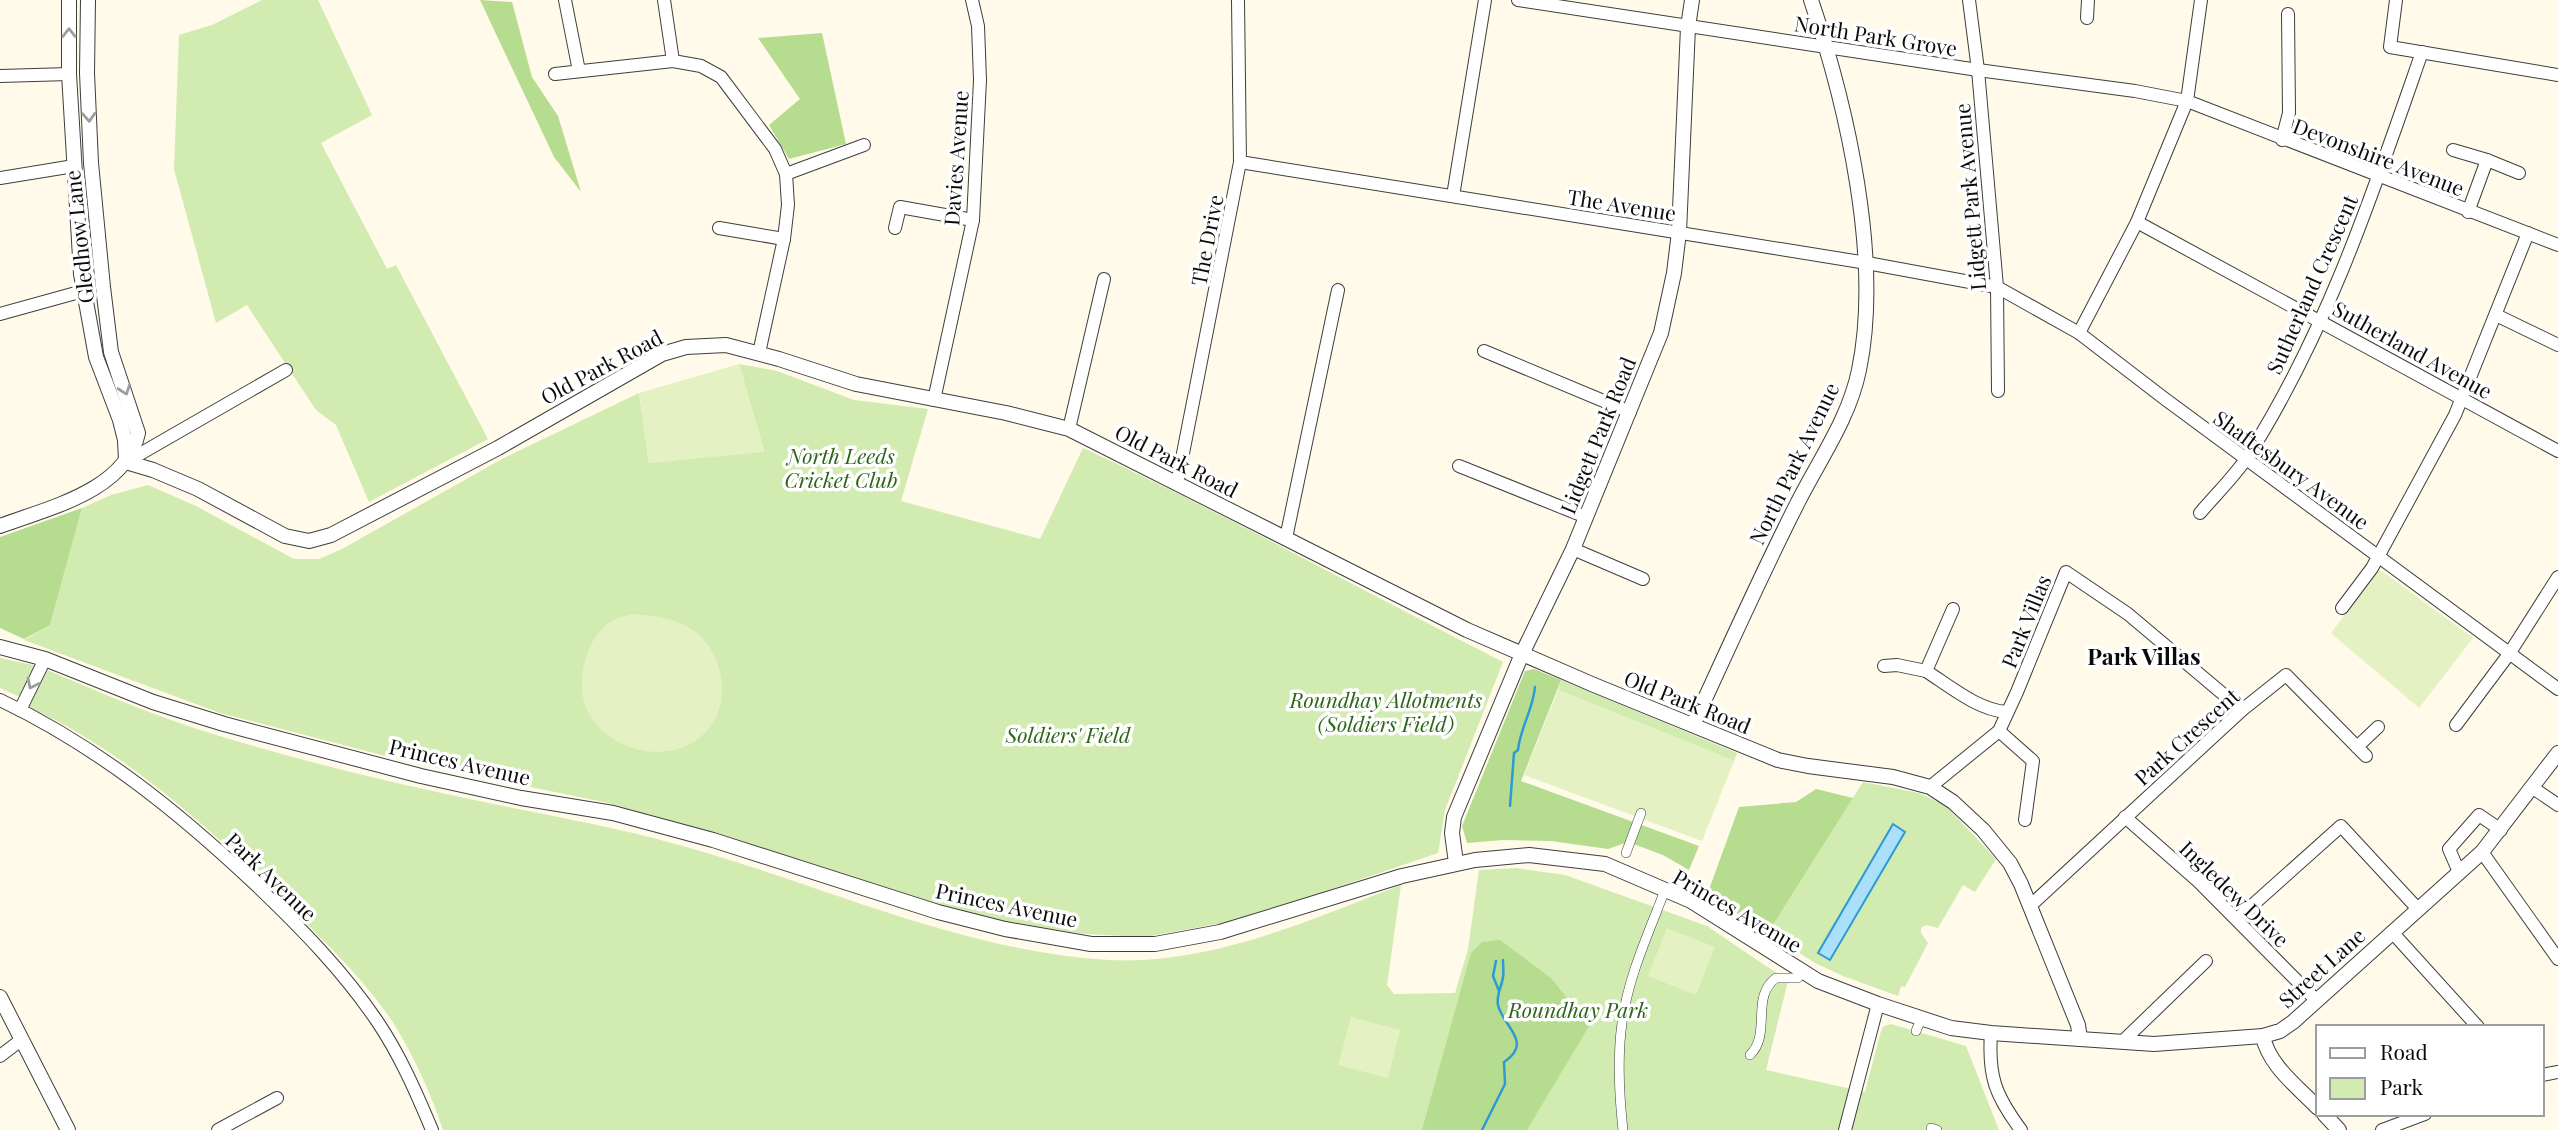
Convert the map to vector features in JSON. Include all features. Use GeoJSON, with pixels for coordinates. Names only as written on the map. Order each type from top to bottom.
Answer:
{"type":"FeatureCollection","features":[{"type":"Feature","properties":{"kind":"street","name":"Gledhow Lane"},"geometry":{"type":"LineString","coordinates":[[69,0],[69,80],[83,291],[96,357],[120,420],[125,440],[126,462]]}},
{"type":"Feature","properties":{"kind":"street","name":"Gledhow Lane"},"geometry":{"type":"LineString","coordinates":[[88,0],[87,84],[101,271],[111,352],[138,433],[136,445],[126,462]]}},
{"type":"Feature","properties":{"kind":"street"},"geometry":{"type":"LineString","coordinates":[[565,0],[579,71]]}},
{"type":"Feature","properties":{"kind":"street"},"geometry":{"type":"LineString","coordinates":[[664,0],[673,61]]}},
{"type":"Feature","properties":{"kind":"street","name":"Davies Avenue"},"geometry":{"type":"LineString","coordinates":[[934,400],[973,220],[980,80],[978,26],[972,0]]}},
{"type":"Feature","properties":{"kind":"street","name":"The Drive"},"geometry":{"type":"LineString","coordinates":[[1177,484],[1240,162],[1238,0]]}},
{"type":"Feature","properties":{"kind":"street"},"geometry":{"type":"LineString","coordinates":[[1453,196],[1485,0]]}},
{"type":"Feature","properties":{"kind":"street","name":"North Park Grove"},"geometry":{"type":"LineString","coordinates":[[1518,0],[1978,70],[2135,90],[2187,101]]}},
{"type":"Feature","properties":{"kind":"street","name":"Lidgett Park Road"},"geometry":{"type":"LineString","coordinates":[[1456,863],[1452,833],[1454,817],[1522,654],[1587,517],[1664,321],[1679,232],[1688,27],[1692,0]]}},
{"type":"Feature","properties":{"kind":"street","name":"North Park Avenue"},"geometry":{"type":"LineString","coordinates":[[1693,725],[1797,504],[1840,425],[1859,373],[1866,330],[1867,263],[1851,155],[1827,46],[1811,0]]}},
{"type":"Feature","properties":{"kind":"street","name":"Lidgett Park Avenue"},"geometry":{"type":"LineString","coordinates":[[1969,0],[1978,70],[1997,286],[1998,391]]}},
{"type":"Feature","properties":{"kind":"street"},"geometry":{"type":"LineString","coordinates":[[2087,18],[2088,0]]}},
{"type":"Feature","properties":{"kind":"street"},"geometry":{"type":"LineString","coordinates":[[2079,333],[2137,222],[2187,101],[2201,0]]}},
{"type":"Feature","properties":{"kind":"street"},"geometry":{"type":"LineString","coordinates":[[2396,0],[2390,47],[2558,75]]}},
{"type":"Feature","properties":{"kind":"street"},"geometry":{"type":"LineString","coordinates":[[2282,140],[2289,113],[2288,14]]}},
{"type":"Feature","properties":{"kind":"street","name":"Sutherland Crescent"},"geometry":{"type":"LineString","coordinates":[[2200,513],[2247,458],[2321,320],[2379,176],[2422,52]]}},
{"type":"Feature","properties":{"kind":"street"},"geometry":{"type":"LineString","coordinates":[[555,74],[673,61],[701,66],[721,77],[775,149],[786,174],[788,205],[784,239],[759,354]]}},
{"type":"Feature","properties":{"kind":"street"},"geometry":{"type":"LineString","coordinates":[[0,76],[69,80],[87,84]]}},
{"type":"Feature","properties":{"kind":"street","name":"Devonshire Avenue"},"geometry":{"type":"LineString","coordinates":[[2187,101],[2558,245]]}},
{"type":"Feature","properties":{"kind":"street"},"geometry":{"type":"LineString","coordinates":[[786,174],[864,145]]}},
{"type":"Feature","properties":{"kind":"street"},"geometry":{"type":"LineString","coordinates":[[2453,150],[2519,173]]}},
{"type":"Feature","properties":{"kind":"street"},"geometry":{"type":"LineString","coordinates":[[2468,212],[2487,160]]}},
{"type":"Feature","properties":{"kind":"street","name":"The Avenue"},"geometry":{"type":"LineString","coordinates":[[1240,162],[1997,286]]}},
{"type":"Feature","properties":{"kind":"street"},"geometry":{"type":"LineString","coordinates":[[0,178],[74,166]]}},
{"type":"Feature","properties":{"kind":"street"},"geometry":{"type":"LineString","coordinates":[[895,228],[900,207],[973,220]]}},
{"type":"Feature","properties":{"kind":"street","name":"Sutherland Avenue"},"geometry":{"type":"LineString","coordinates":[[2137,222],[2558,451]]}},
{"type":"Feature","properties":{"kind":"street"},"geometry":{"type":"LineString","coordinates":[[719,228],[784,239]]}},
{"type":"Feature","properties":{"kind":"street"},"geometry":{"type":"LineString","coordinates":[[2342,608],[2379,557],[2462,399],[2528,233]]}},
{"type":"Feature","properties":{"kind":"street"},"geometry":{"type":"LineString","coordinates":[[81,274],[101,271]]}},
{"type":"Feature","properties":{"kind":"street"},"geometry":{"type":"LineString","coordinates":[[1069,429],[1104,279]]}},
{"type":"Feature","properties":{"kind":"street","name":"Shaftesbury Avenue"},"geometry":{"type":"LineString","coordinates":[[1997,286],[2079,333],[2558,689]]}},
{"type":"Feature","properties":{"kind":"street"},"geometry":{"type":"LineString","coordinates":[[1286,538],[1338,290]]}},
{"type":"Feature","properties":{"kind":"street"},"geometry":{"type":"LineString","coordinates":[[0,314],[83,291]]}},
{"type":"Feature","properties":{"kind":"street"},"geometry":{"type":"LineString","coordinates":[[2496,315],[2558,345]]}},
{"type":"Feature","properties":{"kind":"street","name":"Old Park Road"},"geometry":{"type":"LineString","coordinates":[[126,462],[198,489],[285,536],[309,541],[331,535],[486,454],[662,354],[686,347],[726,345],[856,384],[1006,413],[1069,429],[1522,654],[1778,760],[1872,774],[1930,788],[1954,802],[1983,830],[2010,863],[2031,905],[2078,1025],[2080,1040]]}},
{"type":"Feature","properties":{"kind":"street"},"geometry":{"type":"LineString","coordinates":[[1484,351],[1630,412]]}},
{"type":"Feature","properties":{"kind":"street"},"geometry":{"type":"LineString","coordinates":[[96,357],[111,352]]}},
{"type":"Feature","properties":{"kind":"street"},"geometry":{"type":"LineString","coordinates":[[0,526],[72,499],[118,472],[126,462],[286,370]]}},
{"type":"Feature","properties":{"kind":"street"},"geometry":{"type":"LineString","coordinates":[[1459,466],[1587,517]]}},
{"type":"Feature","properties":{"kind":"street"},"geometry":{"type":"LineString","coordinates":[[1573,549],[1643,579]]}},
{"type":"Feature","properties":{"kind":"street","name":"Park Villas"},"geometry":{"type":"LineString","coordinates":[[1930,788],[1999,731],[2066,572],[2128,614],[2242,710]]}},
{"type":"Feature","properties":{"kind":"street"},"geometry":{"type":"LineString","coordinates":[[2456,725],[2509,654],[2558,577]]}},
{"type":"Feature","properties":{"kind":"street"},"geometry":{"type":"LineString","coordinates":[[1926,671],[1953,609]]}},
{"type":"Feature","properties":{"kind":"street","name":"Princes Avenue"},"geometry":{"type":"LineString","coordinates":[[0,647],[45,659],[153,702],[225,724],[421,776],[521,798],[624,816],[713,840],[938,912],[1005,929],[1091,944],[1155,944],[1220,932],[1402,876],[1456,863],[1529,855],[1597,861],[1702,908],[1818,981],[1878,1004],[1919,1025],[1991,1033]]}},
{"type":"Feature","properties":{"kind":"street"},"geometry":{"type":"LineString","coordinates":[[20,710],[45,659]]}},
{"type":"Feature","properties":{"kind":"street"},"geometry":{"type":"LineString","coordinates":[[1884,666],[1905,666],[1926,671],[1980,704],[1994,711],[2007,712]]}},
{"type":"Feature","properties":{"kind":"street","name":"Park Crescent"},"geometry":{"type":"LineString","coordinates":[[2031,905],[2242,710],[2286,675],[2361,751],[2378,727]]}},
{"type":"Feature","properties":{"kind":"street","name":"Park Avenue"},"geometry":{"type":"LineString","coordinates":[[0,700],[110,762],[199,834],[282,911],[337,967],[377,1021],[407,1072],[432,1130]]}},
{"type":"Feature","properties":{"kind":"street"},"geometry":{"type":"LineString","coordinates":[[1999,731],[2033,761],[2025,820]]}},
{"type":"Feature","properties":{"kind":"street","name":"Street Lane"},"geometry":{"type":"LineString","coordinates":[[1991,1033],[2154,1044],[2263,1036],[2286,1026],[2482,852],[2558,753]]}},
{"type":"Feature","properties":{"kind":"street"},"geometry":{"type":"LineString","coordinates":[[2533,788],[2558,805]]}},
{"type":"Feature","properties":{"kind":"street"},"geometry":{"type":"LineString","coordinates":[[1626,853],[1641,813]]}},
{"type":"Feature","properties":{"kind":"street"},"geometry":{"type":"LineString","coordinates":[[2459,872],[2449,849],[2479,815],[2501,830]]}},
{"type":"Feature","properties":{"kind":"street","name":"Ingledew Drive"},"geometry":{"type":"LineString","coordinates":[[2125,817],[2199,882],[2316,1000]]}},
{"type":"Feature","properties":{"kind":"street"},"geometry":{"type":"LineString","coordinates":[[2237,919],[2341,827],[2417,908]]}},
{"type":"Feature","properties":{"kind":"street"},"geometry":{"type":"LineString","coordinates":[[2482,852],[2558,959]]}},
{"type":"Feature","properties":{"kind":"street"},"geometry":{"type":"LineString","coordinates":[[1623,1130],[1618,1084],[1622,1022],[1633,978],[1665,890]]}},
{"type":"Feature","properties":{"kind":"street"},"geometry":{"type":"LineString","coordinates":[[2392,932],[2476,1025]]}},
{"type":"Feature","properties":{"kind":"street"},"geometry":{"type":"LineString","coordinates":[[2122,1042],[2206,961]]}},
{"type":"Feature","properties":{"kind":"street"},"geometry":{"type":"LineString","coordinates":[[1750,1055],[1755,1050],[1761,1032],[1762,998],[1766,988],[1776,978],[1798,978]]}},
{"type":"Feature","properties":{"kind":"street"},"geometry":{"type":"LineString","coordinates":[[0,997],[68,1130]]}},
{"type":"Feature","properties":{"kind":"street"},"geometry":{"type":"LineString","coordinates":[[1845,1130],[1878,1004]]}},
{"type":"Feature","properties":{"kind":"street"},"geometry":{"type":"LineString","coordinates":[[1991,1033],[1989,1063],[1995,1086],[2021,1130]]}},
{"type":"Feature","properties":{"kind":"street"},"geometry":{"type":"LineString","coordinates":[[2263,1036],[2274,1062],[2316,1106]]}},
{"type":"Feature","properties":{"kind":"street"},"geometry":{"type":"LineString","coordinates":[[0,1056],[21,1040]]}},
{"type":"Feature","properties":{"kind":"street"},"geometry":{"type":"LineString","coordinates":[[218,1130],[277,1098]]}},
{"type":"Feature","properties":{"kind":"street"},"geometry":{"type":"LineString","coordinates":[[2326,1116],[2339,1130]]}},
{"type":"Feature","properties":{"kind":"street"},"geometry":{"type":"LineString","coordinates":[[2382,1130],[2420,1116]]}},
{"type":"Feature","properties":{"kind":"green space"},"geometry":{"type":"Polygon","coordinates":[[[262,0],[318,0],[372,115],[321,143],[387,269],[396,265],[488,439],[369,502],[336,425],[316,410],[247,305],[216,323],[174,169],[179,35],[212,25],[262,0]]]}},
{"type":"Feature","properties":{"kind":"green space"},"geometry":{"type":"Polygon","coordinates":[[[480,0],[512,2],[532,77],[558,116],[581,192],[554,157],[480,0]]]}},
{"type":"Feature","properties":{"kind":"green space"},"geometry":{"type":"Polygon","coordinates":[[[822,33],[846,144],[789,159],[769,125],[800,99],[758,38],[822,33]]]}},
{"type":"Feature","properties":{"kind":"green space","name":"Soldiers' Field"},"geometry":{"type":"Polygon","coordinates":[[[739,364],[777,371],[854,400],[928,409],[901,501],[1040,539],[1083,448],[1241,526],[1503,662],[1445,810],[1438,853],[1244,919],[1145,937],[1085,934],[1002,922],[608,803],[405,761],[220,713],[24,640],[50,625],[82,508],[111,495],[148,485],[196,506],[294,559],[319,559],[342,549],[502,459],[639,393],[649,463],[764,451],[739,364]]]}},
{"type":"Feature","properties":{"kind":"green space"},"geometry":{"type":"Polygon","coordinates":[[[739,364],[764,452],[649,463],[639,393],[739,364]]]}},
{"type":"Feature","properties":{"kind":"green space"},"geometry":{"type":"Polygon","coordinates":[[[82,508],[50,625],[24,639],[0,628],[0,537],[82,508]]]}},
{"type":"Feature","properties":{"kind":"green space"},"geometry":{"type":"Polygon","coordinates":[[[2379,569],[2473,638],[2419,708],[2331,633],[2379,569]]]}},
{"type":"Feature","properties":{"kind":"green space"},"geometry":{"type":"Polygon","coordinates":[[[633,614],[669,619],[690,628],[703,639],[713,653],[719,669],[722,686],[716,718],[706,732],[692,743],[678,749],[648,751],[619,742],[595,723],[584,701],[582,679],[586,657],[595,638],[604,626],[620,617],[633,614]]]}},
{"type":"Feature","properties":{"kind":"green space"},"geometry":{"type":"Polygon","coordinates":[[[0,658],[33,665],[35,670],[22,695],[18,696],[0,688],[0,658]]]}},
{"type":"Feature","properties":{"kind":"green space"},"geometry":{"type":"Polygon","coordinates":[[[1534,669],[1561,680],[1521,781],[1699,846],[1689,870],[1663,855],[1628,842],[1608,849],[1551,841],[1503,840],[1467,843],[1462,826],[1525,671],[1534,669]]]}},
{"type":"Feature","properties":{"kind":"green space","name":"Roundhay Park"},"geometry":{"type":"Polygon","coordinates":[[[47,670],[167,719],[254,746],[394,782],[652,838],[945,930],[1054,954],[1109,960],[1147,960],[1221,948],[1294,926],[1401,885],[1387,985],[1394,994],[1455,993],[1468,949],[1479,870],[1516,868],[1565,875],[1707,926],[1788,981],[1766,1070],[1865,1092],[1881,1031],[1884,1026],[1891,1024],[1966,1046],[1999,1130],[443,1130],[422,1076],[394,1024],[361,980],[322,939],[235,854],[171,798],[103,748],[29,707],[47,670]]]}},
{"type":"Feature","properties":{"kind":"green space"},"geometry":{"type":"Polygon","coordinates":[[[1561,680],[1737,753],[1734,761],[1558,690],[1561,680]]]}},
{"type":"Feature","properties":{"kind":"green space"},"geometry":{"type":"Polygon","coordinates":[[[1558,690],[1734,761],[1702,841],[1524,775],[1558,690]]]}},
{"type":"Feature","properties":{"kind":"green space"},"geometry":{"type":"Polygon","coordinates":[[[1863,782],[1919,793],[1945,805],[1996,859],[1975,892],[1963,885],[1938,928],[1926,925],[1921,928],[1921,933],[1928,943],[1905,987],[1901,986],[1898,996],[1815,963],[1768,933],[1863,782]]]}},
{"type":"Feature","properties":{"kind":"green space"},"geometry":{"type":"Polygon","coordinates":[[[1816,789],[1853,798],[1768,933],[1707,895],[1739,807],[1796,802],[1816,789]]]}},
{"type":"Feature","properties":{"kind":"green space"},"geometry":{"type":"Polygon","coordinates":[[[1667,928],[1715,947],[1696,995],[1648,976],[1667,928]]]}},
{"type":"Feature","properties":{"kind":"green space"},"geometry":{"type":"Polygon","coordinates":[[[1500,940],[1551,978],[1576,1009],[1594,1018],[1527,1130],[1422,1130],[1471,953],[1482,942],[1500,940]]]}},
{"type":"Feature","properties":{"kind":"green space"},"geometry":{"type":"Polygon","coordinates":[[[1351,1017],[1400,1030],[1388,1078],[1338,1065],[1351,1017]]]}},
{"type":"Feature","properties":{"kind":"water"},"geometry":{"type":"Polygon","coordinates":[[[1893,824],[1905,832],[1830,960],[1818,953],[1893,824]]]}},
{"type":"Feature","properties":{"kind":"waterway"},"geometry":{"type":"LineString","coordinates":[[1510,806],[1514,753],[1518,750],[1535,687]]}},
{"type":"Feature","properties":{"kind":"waterway"},"geometry":{"type":"LineString","coordinates":[[1482,1130],[1505,1084],[1504,1062],[1513,1055],[1517,1041],[1498,1005],[1503,960]]}},
{"type":"Feature","properties":{"kind":"waterway"},"geometry":{"type":"LineString","coordinates":[[1496,961],[1493,976],[1499,991]]}},
{"type":"Feature","properties":{"kind":"district","name":"Park Villas"},"geometry":{"type":"Point","coordinates":[2144,655]}},
{"type":"Feature","properties":{"kind":"park label","name":"North Leeds Cricket Club"},"geometry":{"type":"Point","coordinates":[841,467]}},
{"type":"Feature","properties":{"kind":"park label","name":"Roundhay Allotments (Soldiers Field)"},"geometry":{"type":"Point","coordinates":[1386,711]}}]}
